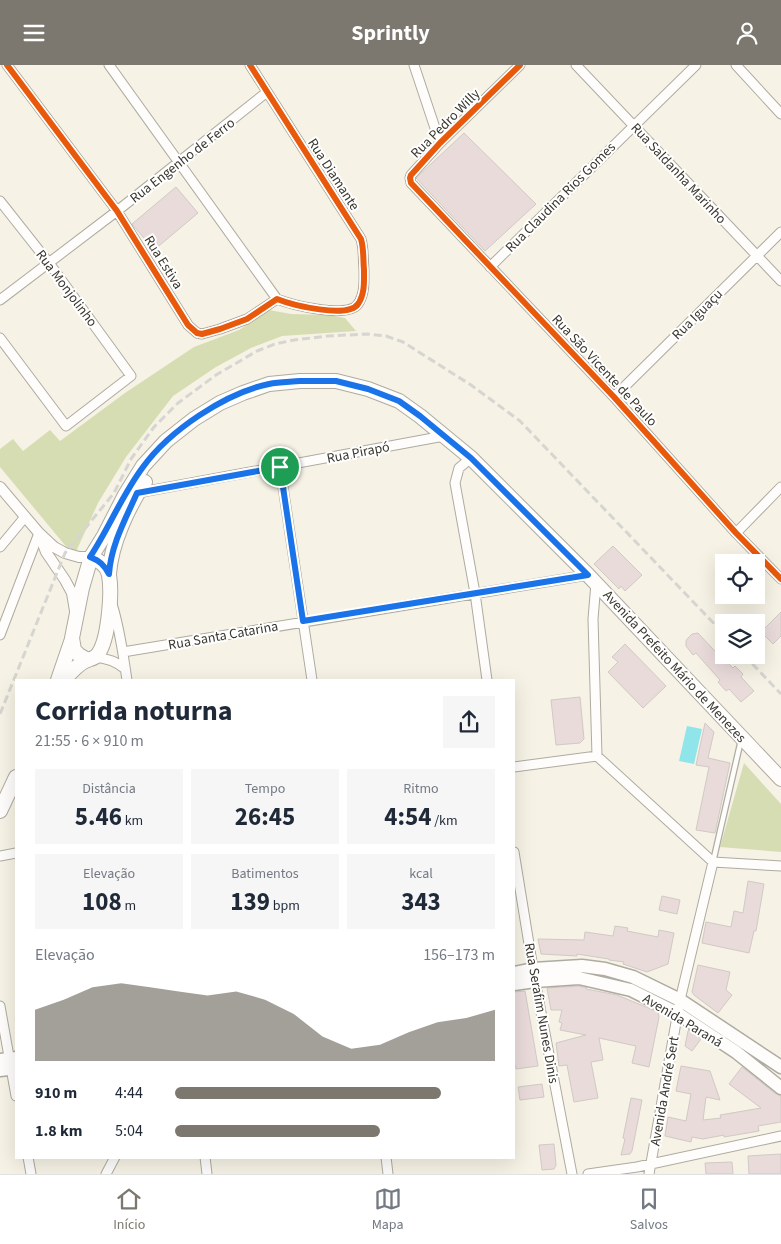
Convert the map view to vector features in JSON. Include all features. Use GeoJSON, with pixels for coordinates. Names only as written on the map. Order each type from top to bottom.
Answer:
{"type":"FeatureCollection","features":[{"type":"Feature","properties":{"kind":"main road","name":"Avenida Prefeito Mário de Menezes"},"geometry":{"type":"LineString","coordinates":[[91,659],[102,647],[107,632],[110,560],[131,494],[144,466],[166,441],[194,419],[220,403],[243,393],[269,384],[300,381],[336,381],[368,389],[399,401],[471,458],[592,579],[781,779]]}},
{"type":"Feature","properties":{"kind":"main road","name":"Avenida Prefeito Mário de Menezes"},"geometry":{"type":"LineString","coordinates":[[72,638],[90,557],[131,494]]}},
{"type":"Feature","properties":{"kind":"main road"},"geometry":{"type":"LineString","coordinates":[[90,557],[100,561],[109,574]]}},
{"type":"Feature","properties":{"kind":"main road"},"geometry":{"type":"LineString","coordinates":[[72,638],[74,650],[79,655],[91,659]]}},
{"type":"Feature","properties":{"kind":"main road"},"geometry":{"type":"LineString","coordinates":[[58,679],[72,638]]}},
{"type":"Feature","properties":{"kind":"main road"},"geometry":{"type":"LineString","coordinates":[[65,679],[81,664],[91,659]]}},
{"type":"Feature","properties":{"kind":"main road"},"geometry":{"type":"LineString","coordinates":[[0,811],[15,779]]}},
{"type":"Feature","properties":{"kind":"main road","name":"Avenida Paraná"},"geometry":{"type":"LineString","coordinates":[[515,984],[534,975],[582,966],[605,969],[633,977],[680,1000],[739,1047],[781,1087]]}},
{"type":"Feature","properties":{"kind":"main road","name":"Avenida Paraná"},"geometry":{"type":"LineString","coordinates":[[515,973],[579,978],[632,990],[739,1047],[781,1067]]}},
{"type":"Feature","properties":{"kind":"street","name":"Rua Estiva"},"geometry":{"type":"LineString","coordinates":[[7,65],[117,211],[188,325],[197,333],[202,334],[241,322],[277,299]]}},
{"type":"Feature","properties":{"kind":"street"},"geometry":{"type":"LineString","coordinates":[[109,65],[277,299]]}},
{"type":"Feature","properties":{"kind":"street","name":"Rua Diamante"},"geometry":{"type":"LineString","coordinates":[[250,65],[361,239],[363,250],[364,290],[358,305],[352,309],[343,311],[297,306],[277,299]]}},
{"type":"Feature","properties":{"kind":"street"},"geometry":{"type":"LineString","coordinates":[[414,65],[440,143]]}},
{"type":"Feature","properties":{"kind":"street","name":"Rua Pedro Willy"},"geometry":{"type":"LineString","coordinates":[[410,178],[440,143],[520,65]]}},
{"type":"Feature","properties":{"kind":"street","name":"Rua Saldanha Marinho"},"geometry":{"type":"LineString","coordinates":[[576,65],[781,281]]}},
{"type":"Feature","properties":{"kind":"street","name":"Rua Claudina Rios Gomes"},"geometry":{"type":"LineString","coordinates":[[490,267],[696,65]]}},
{"type":"Feature","properties":{"kind":"street"},"geometry":{"type":"LineString","coordinates":[[736,65],[781,114]]}},
{"type":"Feature","properties":{"kind":"street","name":"Rua Engenho de Ferro"},"geometry":{"type":"LineString","coordinates":[[0,300],[117,211],[267,92]]}},
{"type":"Feature","properties":{"kind":"street","name":"Rua São Vicente de Paulo"},"geometry":{"type":"LineString","coordinates":[[410,178],[411,183],[614,397],[736,533],[781,579]]}},
{"type":"Feature","properties":{"kind":"street","name":"Rua Monjolinho"},"geometry":{"type":"LineString","coordinates":[[0,201],[49,263],[131,376],[66,426],[0,339]]}},
{"type":"Feature","properties":{"kind":"street","name":"Rua Iguaçu"},"geometry":{"type":"LineString","coordinates":[[614,397],[781,232]]}},
{"type":"Feature","properties":{"kind":"street","name":"Rua Pirapó"},"geometry":{"type":"LineString","coordinates":[[131,494],[444,436]]}},
{"type":"Feature","properties":{"kind":"street"},"geometry":{"type":"LineString","coordinates":[[471,458],[459,468],[455,483],[475,593],[487,679]]}},
{"type":"Feature","properties":{"kind":"street"},"geometry":{"type":"LineString","coordinates":[[280,467],[312,679]]}},
{"type":"Feature","properties":{"kind":"street"},"geometry":{"type":"LineString","coordinates":[[0,487],[39,533],[54,547],[79,557],[90,557]]}},
{"type":"Feature","properties":{"kind":"street"},"geometry":{"type":"LineString","coordinates":[[736,533],[781,487]]}},
{"type":"Feature","properties":{"kind":"street"},"geometry":{"type":"LineString","coordinates":[[0,547],[25,517]]}},
{"type":"Feature","properties":{"kind":"street"},"geometry":{"type":"LineString","coordinates":[[39,533],[46,552],[72,593],[76,619]]}},
{"type":"Feature","properties":{"kind":"street"},"geometry":{"type":"LineString","coordinates":[[0,635],[39,533]]}},
{"type":"Feature","properties":{"kind":"street"},"geometry":{"type":"LineString","coordinates":[[592,579],[597,756],[713,862],[781,866]]}},
{"type":"Feature","properties":{"kind":"street","name":"Rua Santa Catarina"},"geometry":{"type":"LineString","coordinates":[[123,652],[475,593],[592,579]]}},
{"type":"Feature","properties":{"kind":"street"},"geometry":{"type":"LineString","coordinates":[[110,596],[118,621],[127,679]]}},
{"type":"Feature","properties":{"kind":"street"},"geometry":{"type":"LineString","coordinates":[[91,659],[103,658],[112,660],[125,669]]}},
{"type":"Feature","properties":{"kind":"street"},"geometry":{"type":"LineString","coordinates":[[515,767],[597,756]]}},
{"type":"Feature","properties":{"kind":"street"},"geometry":{"type":"LineString","coordinates":[[0,855],[15,853]]}},
{"type":"Feature","properties":{"kind":"street","name":"Rua Serafim Nunes Dinis"},"geometry":{"type":"LineString","coordinates":[[515,858],[534,975],[572,1174]]}},
{"type":"Feature","properties":{"kind":"street","name":"Avenida André Sert"},"geometry":{"type":"LineString","coordinates":[[649,1174],[677,1013],[713,862]]}},
{"type":"Feature","properties":{"kind":"street"},"geometry":{"type":"LineString","coordinates":[[0,1006],[15,1091]]}},
{"type":"Feature","properties":{"kind":"street"},"geometry":{"type":"LineString","coordinates":[[588,1174],[651,1164],[781,1135]]}},
{"type":"Feature","properties":{"kind":"street"},"geometry":{"type":"LineString","coordinates":[[28,1159],[31,1174]]}},
{"type":"Feature","properties":{"kind":"street"},"geometry":{"type":"LineString","coordinates":[[106,1174],[114,1159]]}},
{"type":"Feature","properties":{"kind":"street"},"geometry":{"type":"LineString","coordinates":[[205,1159],[207,1174]]}},
{"type":"Feature","properties":{"kind":"street"},"geometry":{"type":"LineString","coordinates":[[386,1159],[388,1174]]}},
{"type":"Feature","properties":{"kind":"lane"},"geometry":{"type":"LineString","coordinates":[[713,862],[742,737]]}},
{"type":"Feature","properties":{"kind":"green space"},"geometry":{"type":"Polygon","coordinates":[[[269,310],[291,314],[328,315],[345,318],[356,331],[282,336],[251,348],[216,367],[173,396],[126,457],[98,503],[74,556],[0,467],[0,449],[13,439],[23,451],[50,430],[60,441],[125,393],[194,347],[239,330],[269,310]]]}},
{"type":"Feature","properties":{"kind":"green space"},"geometry":{"type":"Polygon","coordinates":[[[744,763],[781,804],[781,852],[720,847],[744,763]]]}},
{"type":"Feature","properties":{"kind":"water"},"geometry":{"type":"Polygon","coordinates":[[[687,726],[702,729],[694,764],[679,761],[687,726]]]}},
{"type":"Feature","properties":{"kind":"building"},"geometry":{"type":"Polygon","coordinates":[[[464,133],[536,204],[485,251],[416,178],[464,133]]]}},
{"type":"Feature","properties":{"kind":"building"},"geometry":{"type":"Polygon","coordinates":[[[176,187],[198,213],[154,250],[132,224],[176,187]]]}},
{"type":"Feature","properties":{"kind":"building"},"geometry":{"type":"Polygon","coordinates":[[[613,546],[642,575],[625,591],[621,586],[619,589],[594,564],[613,546]]]}},
{"type":"Feature","properties":{"kind":"building"},"geometry":{"type":"Polygon","coordinates":[[[781,612],[781,636],[773,644],[765,636],[765,628],[781,612]]]}},
{"type":"Feature","properties":{"kind":"building"},"geometry":{"type":"Polygon","coordinates":[[[698,633],[715,651],[715,664],[729,664],[733,668],[735,666],[743,674],[741,677],[754,691],[741,702],[729,689],[726,691],[718,682],[720,680],[696,653],[693,655],[686,646],[686,641],[692,634],[698,633]]]}},
{"type":"Feature","properties":{"kind":"building"},"geometry":{"type":"Polygon","coordinates":[[[625,644],[666,686],[643,708],[608,672],[618,662],[612,657],[625,644]]]}},
{"type":"Feature","properties":{"kind":"building"},"geometry":{"type":"Polygon","coordinates":[[[580,697],[584,739],[580,743],[556,745],[551,700],[580,697]]]}},
{"type":"Feature","properties":{"kind":"building"},"geometry":{"type":"Polygon","coordinates":[[[705,723],[714,732],[708,758],[730,763],[715,833],[696,830],[709,767],[696,765],[705,723]]]}},
{"type":"Feature","properties":{"kind":"building"},"geometry":{"type":"Polygon","coordinates":[[[748,881],[764,884],[756,931],[754,931],[749,953],[702,943],[706,922],[731,927],[734,911],[743,913],[748,881]]]}},
{"type":"Feature","properties":{"kind":"building"},"geometry":{"type":"Polygon","coordinates":[[[662,896],[680,900],[677,914],[659,910],[662,896]]]}},
{"type":"Feature","properties":{"kind":"building"},"geometry":{"type":"Polygon","coordinates":[[[615,926],[628,928],[627,931],[658,937],[659,930],[674,933],[668,964],[647,972],[623,964],[624,962],[609,959],[577,954],[577,956],[541,954],[538,939],[584,940],[585,932],[613,936],[615,926]]]}},
{"type":"Feature","properties":{"kind":"building"},"geometry":{"type":"Polygon","coordinates":[[[698,965],[730,972],[726,990],[732,995],[718,1013],[692,992],[698,965]]]}},
{"type":"Feature","properties":{"kind":"building"},"geometry":{"type":"Polygon","coordinates":[[[579,986],[617,995],[658,1012],[659,1017],[649,1067],[632,1063],[636,1046],[599,1038],[603,1060],[591,1062],[598,1098],[574,1102],[567,1065],[559,1066],[556,1043],[586,1035],[560,1030],[562,1023],[559,1022],[562,1010],[551,1010],[547,988],[579,986]]]}},
{"type":"Feature","properties":{"kind":"building"},"geometry":{"type":"Polygon","coordinates":[[[525,991],[538,1066],[516,1069],[515,1066],[515,992],[525,991]]]}},
{"type":"Feature","properties":{"kind":"building"},"geometry":{"type":"Polygon","coordinates":[[[689,1030],[701,1039],[692,1051],[685,1046],[689,1030]]]}},
{"type":"Feature","properties":{"kind":"building"},"geometry":{"type":"Polygon","coordinates":[[[681,1066],[710,1071],[720,1100],[706,1097],[703,1120],[721,1118],[720,1115],[761,1108],[729,1084],[742,1067],[781,1096],[781,1122],[758,1126],[759,1131],[724,1137],[724,1135],[703,1139],[692,1137],[691,1142],[665,1136],[668,1117],[686,1121],[691,1094],[676,1091],[681,1066]]]}},
{"type":"Feature","properties":{"kind":"building"},"geometry":{"type":"Polygon","coordinates":[[[542,1084],[544,1097],[520,1100],[518,1087],[542,1084]]]}},
{"type":"Feature","properties":{"kind":"building"},"geometry":{"type":"Polygon","coordinates":[[[631,1098],[642,1100],[632,1151],[630,1154],[621,1155],[625,1139],[623,1138],[631,1098]]]}},
{"type":"Feature","properties":{"kind":"building"},"geometry":{"type":"Polygon","coordinates":[[[554,1144],[556,1165],[554,1169],[542,1170],[539,1145],[554,1144]]]}},
{"type":"Feature","properties":{"kind":"building"},"geometry":{"type":"Polygon","coordinates":[[[781,1154],[781,1174],[749,1174],[748,1156],[781,1154]]]}},
{"type":"Feature","properties":{"kind":"building"},"geometry":{"type":"Polygon","coordinates":[[[732,1162],[733,1174],[706,1174],[705,1163],[732,1162]]]}},
{"type":"Feature","properties":{"kind":"railway"},"geometry":{"type":"LineString","coordinates":[[0,714],[65,553],[114,493],[131,459],[154,427],[178,403],[216,375],[257,351],[275,344],[294,340],[367,334],[386,336],[403,342],[471,385],[520,421],[715,625]]}},
{"type":"Feature","properties":{"kind":"railway"},"geometry":{"type":"LineString","coordinates":[[753,664],[781,694]]}},
{"type":"Feature","properties":{"kind":"cycle path"},"geometry":{"type":"LineString","coordinates":[[7,65],[117,211],[188,325],[197,333],[202,334],[247,319],[277,299],[332,311],[352,308],[358,304],[363,292],[364,270],[361,239],[250,65]]}},
{"type":"Feature","properties":{"kind":"cycle path"},"geometry":{"type":"LineString","coordinates":[[520,65],[440,143],[411,175],[411,183],[614,397],[736,533],[781,579]]}},
{"type":"Feature","properties":{"kind":"route"},"geometry":{"type":"LineString","coordinates":[[300,381],[336,381],[368,389],[399,401],[420,416],[471,458],[588,575],[303,621],[280,467],[137,493],[115,541],[110,560],[109,574],[100,561],[90,557],[104,536],[125,495],[144,466],[166,441],[194,419],[220,403],[269,384],[300,381]]}}]}
